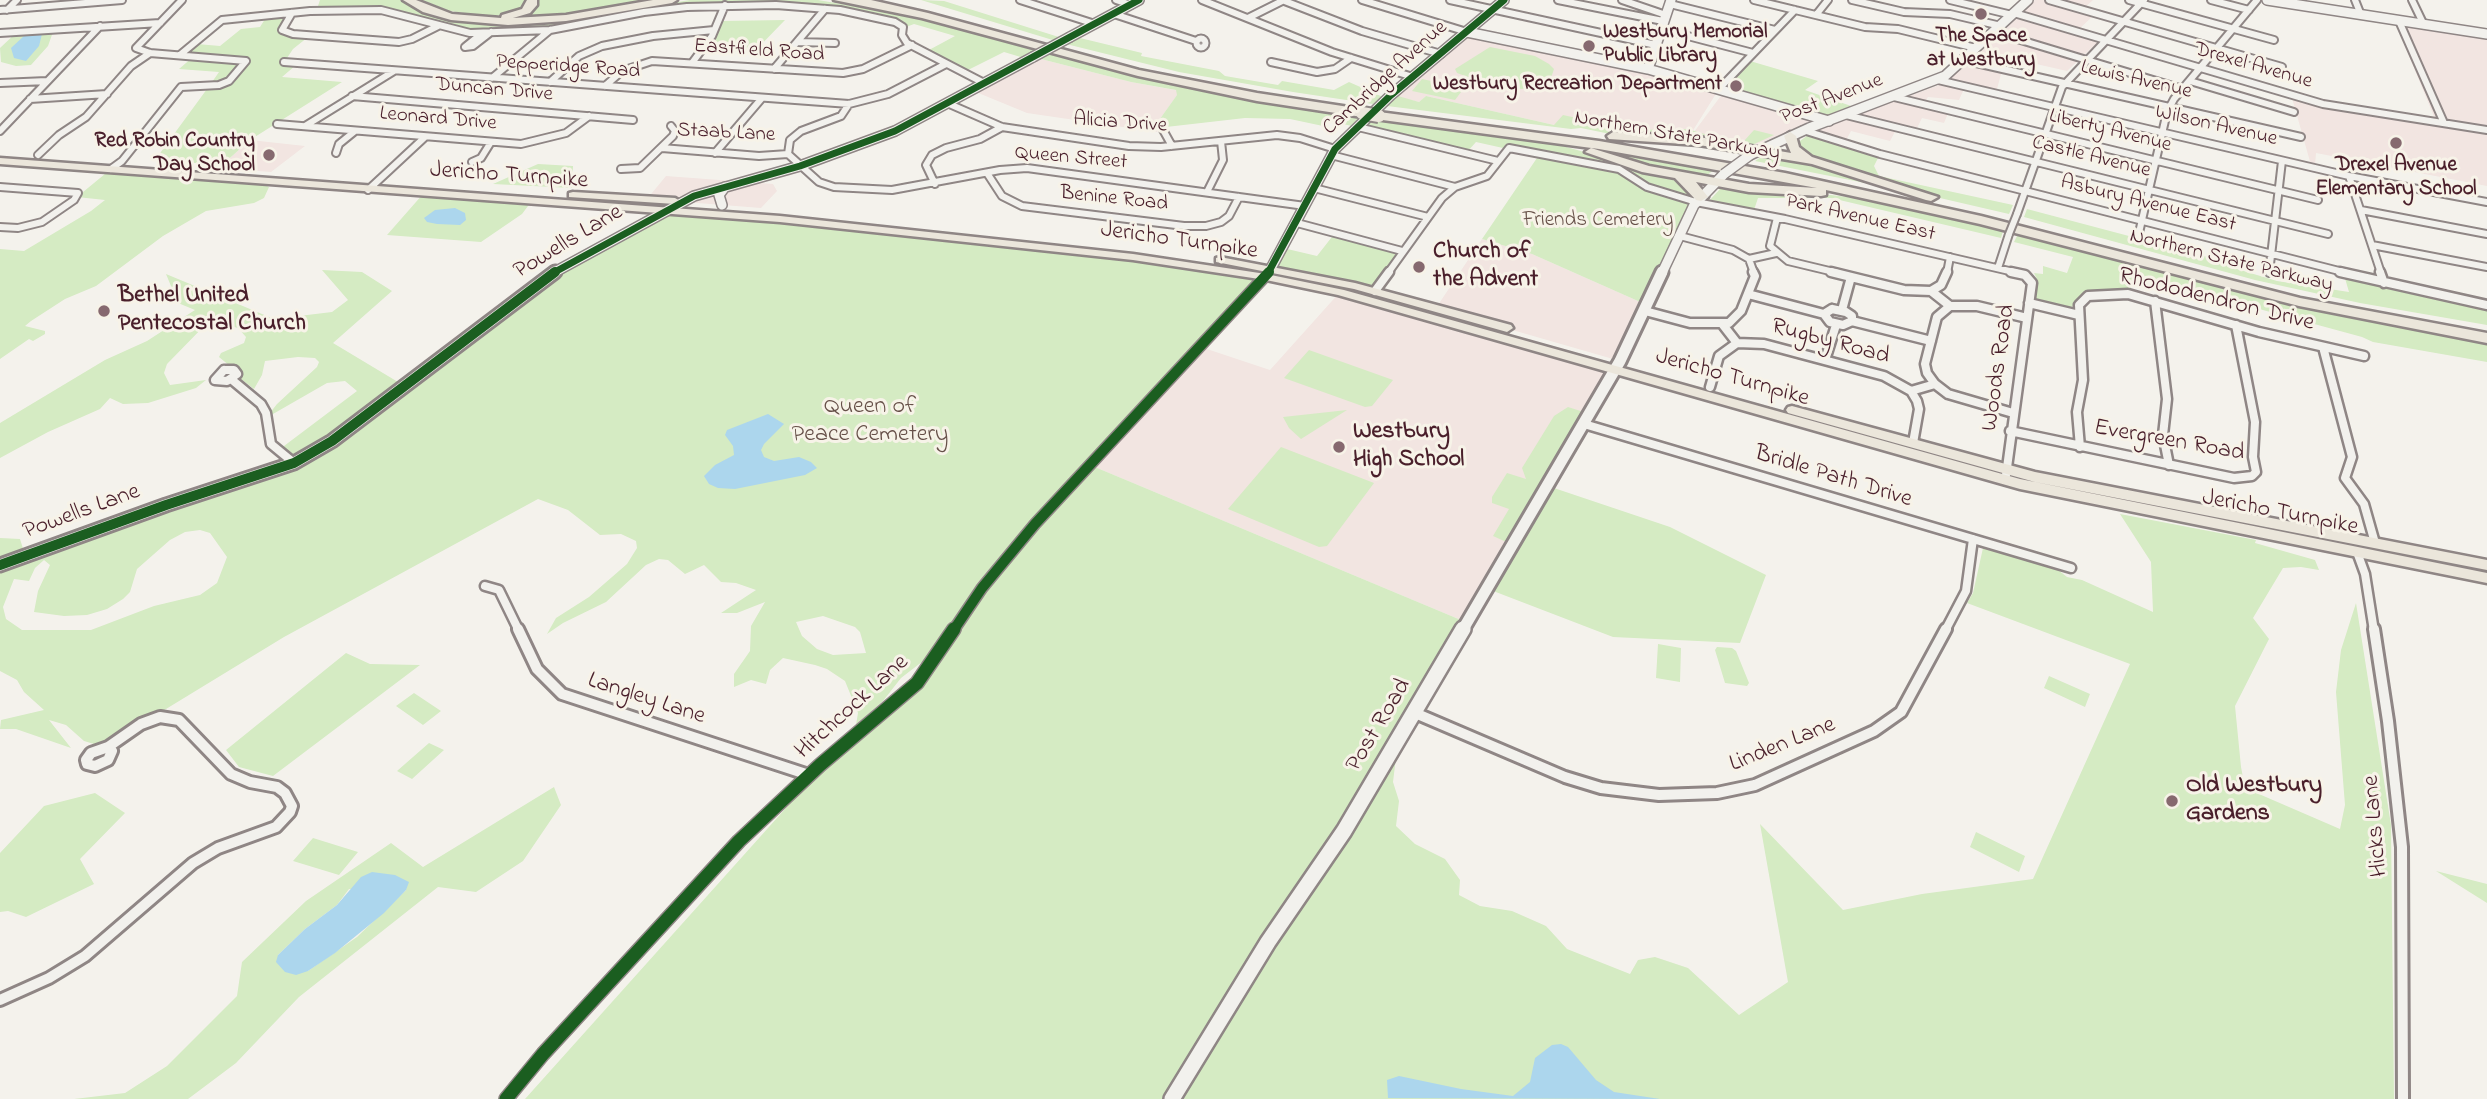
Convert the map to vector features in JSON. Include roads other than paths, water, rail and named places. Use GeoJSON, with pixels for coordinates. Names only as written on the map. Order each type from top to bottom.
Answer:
{"type":"FeatureCollection","features":[{"type":"Feature","properties":{"kind":"highway"},"geometry":{"type":"LineString","coordinates":[[408,0],[427,10],[451,17],[508,22],[566,18],[672,0]]}},
{"type":"Feature","properties":{"kind":"highway"},"geometry":{"type":"LineString","coordinates":[[416,0],[451,13],[497,19],[526,11],[532,5],[532,0]]}},
{"type":"Feature","properties":{"kind":"highway"},"geometry":{"type":"LineString","coordinates":[[839,0],[881,5]]}},
{"type":"Feature","properties":{"kind":"highway","name":"Northern State Parkway"},"geometry":{"type":"LineString","coordinates":[[856,0],[1138,73],[1257,97],[1374,112],[1743,169],[1935,209],[2299,302],[2487,338]]}},
{"type":"Feature","properties":{"kind":"highway","name":"Northern State Parkway"},"geometry":{"type":"LineString","coordinates":[[908,0],[1050,43],[1143,67],[1374,112],[1556,131],[1761,165],[1985,213],[2310,296],[2487,330]]}},
{"type":"Feature","properties":{"kind":"highway"},"geometry":{"type":"LineString","coordinates":[[1502,131],[1569,145],[1634,166],[1675,174],[1719,178],[1767,191],[1852,195],[1935,209]]}},
{"type":"Feature","properties":{"kind":"highway"},"geometry":{"type":"LineString","coordinates":[[1556,131],[1694,140],[1754,153],[1814,161],[1985,213]]}},
{"type":"Feature","properties":{"kind":"highway"},"geometry":{"type":"LineString","coordinates":[[1796,133],[1795,151],[1814,161]]}},
{"type":"Feature","properties":{"kind":"highway"},"geometry":{"type":"LineString","coordinates":[[1675,174],[1691,183],[1699,200]]}},
{"type":"Feature","properties":{"kind":"main road","name":"Post Avenue"},"geometry":{"type":"LineString","coordinates":[[1963,60],[2028,0]]}},
{"type":"Feature","properties":{"kind":"main road"},"geometry":{"type":"LineString","coordinates":[[2267,0],[2399,21]]}},
{"type":"Feature","properties":{"kind":"main road","name":"Post Avenue"},"geometry":{"type":"LineString","coordinates":[[1754,153],[1829,121]]}},
{"type":"Feature","properties":{"kind":"main road","name":"Jericho Turnpike"},"geometry":{"type":"LineString","coordinates":[[0,159],[38,155],[722,205],[1209,258],[1340,292],[1430,311]]}},
{"type":"Feature","properties":{"kind":"main road","name":"Jericho Turnpike"},"geometry":{"type":"LineString","coordinates":[[0,159],[368,190],[780,219],[1269,273],[1375,291],[1430,311],[1617,365],[2006,475],[2172,517],[2487,578]]}},
{"type":"Feature","properties":{"kind":"main road","name":"Jericho Turnpike"},"geometry":{"type":"LineString","coordinates":[[1617,365],[1710,387],[1913,443],[2006,475],[2487,565]]}},
{"type":"Feature","properties":{"kind":"street"},"geometry":{"type":"LineString","coordinates":[[3,10],[17,0]]}},
{"type":"Feature","properties":{"kind":"street"},"geometry":{"type":"LineString","coordinates":[[111,169],[122,161],[181,87],[209,87],[225,83],[246,61],[138,50],[136,47],[182,0]]}},
{"type":"Feature","properties":{"kind":"street"},"geometry":{"type":"LineString","coordinates":[[1020,0],[1095,24]]}},
{"type":"Feature","properties":{"kind":"street"},"geometry":{"type":"LineString","coordinates":[[1116,0],[1131,5]]}},
{"type":"Feature","properties":{"kind":"street","name":"Powells Lane"},"geometry":{"type":"LineString","coordinates":[[0,565],[166,505],[294,463],[332,441],[557,270],[683,202],[800,166],[895,131],[1139,0]]}},
{"type":"Feature","properties":{"kind":"street"},"geometry":{"type":"LineString","coordinates":[[1202,0],[1351,58],[1413,77]]}},
{"type":"Feature","properties":{"kind":"street"},"geometry":{"type":"LineString","coordinates":[[1248,18],[1283,0],[1362,31],[1441,54]]}},
{"type":"Feature","properties":{"kind":"street"},"geometry":{"type":"LineString","coordinates":[[1362,0],[1467,32],[1648,69],[1829,121]]}},
{"type":"Feature","properties":{"kind":"street"},"geometry":{"type":"LineString","coordinates":[[1450,0],[1656,45]]}},
{"type":"Feature","properties":{"kind":"street","name":"Cambridge Avenue"},"geometry":{"type":"LineString","coordinates":[[1269,273],[1333,152],[1413,77],[1504,0]]}},
{"type":"Feature","properties":{"kind":"street"},"geometry":{"type":"LineString","coordinates":[[1558,0],[1663,21]]}},
{"type":"Feature","properties":{"kind":"street"},"geometry":{"type":"LineString","coordinates":[[1622,0],[1663,21],[1753,53]]}},
{"type":"Feature","properties":{"kind":"street"},"geometry":{"type":"LineString","coordinates":[[1754,0],[1865,27],[1898,29],[1976,48]]}},
{"type":"Feature","properties":{"kind":"street"},"geometry":{"type":"LineString","coordinates":[[1816,15],[1828,0]]}},
{"type":"Feature","properties":{"kind":"street"},"geometry":{"type":"LineString","coordinates":[[1852,0],[1904,12],[1950,14],[2085,60],[2183,89]]}},
{"type":"Feature","properties":{"kind":"street","name":"Drexel Avenue"},"geometry":{"type":"LineString","coordinates":[[1950,0],[2013,14],[2323,104],[2487,130]]}},
{"type":"Feature","properties":{"kind":"street"},"geometry":{"type":"LineString","coordinates":[[2049,0],[2283,67]]}},
{"type":"Feature","properties":{"kind":"street"},"geometry":{"type":"LineString","coordinates":[[2129,0],[2274,40]]}},
{"type":"Feature","properties":{"kind":"street"},"geometry":{"type":"LineString","coordinates":[[2211,0],[2249,10]]}},
{"type":"Feature","properties":{"kind":"street"},"geometry":{"type":"LineString","coordinates":[[2138,237],[2170,107],[2257,0]]}},
{"type":"Feature","properties":{"kind":"street"},"geometry":{"type":"LineString","coordinates":[[2355,0],[2361,15]]}},
{"type":"Feature","properties":{"kind":"street"},"geometry":{"type":"LineString","coordinates":[[2412,0],[2424,24]]}},
{"type":"Feature","properties":{"kind":"street"},"geometry":{"type":"LineString","coordinates":[[3,10],[121,1]]}},
{"type":"Feature","properties":{"kind":"street"},"geometry":{"type":"LineString","coordinates":[[1648,69],[1671,2],[1775,30]]}},
{"type":"Feature","properties":{"kind":"street"},"geometry":{"type":"LineString","coordinates":[[1998,268],[2065,83],[2142,2]]}},
{"type":"Feature","properties":{"kind":"street"},"geometry":{"type":"LineString","coordinates":[[310,11],[315,3]]}},
{"type":"Feature","properties":{"kind":"street"},"geometry":{"type":"LineString","coordinates":[[692,63],[714,30],[725,5]]}},
{"type":"Feature","properties":{"kind":"street"},"geometry":{"type":"LineString","coordinates":[[181,54],[217,22],[234,17],[360,8],[393,13],[464,33],[482,33],[550,30],[644,12],[725,5],[776,5],[825,9],[895,22],[903,27],[904,40],[985,83]]}},
{"type":"Feature","properties":{"kind":"street"},"geometry":{"type":"LineString","coordinates":[[774,69],[825,9]]}},
{"type":"Feature","properties":{"kind":"street"},"geometry":{"type":"LineString","coordinates":[[1718,89],[1795,10]]}},
{"type":"Feature","properties":{"kind":"street"},"geometry":{"type":"LineString","coordinates":[[292,13],[282,30],[293,34],[399,41],[412,39],[438,26]]}},
{"type":"Feature","properties":{"kind":"street"},"geometry":{"type":"LineString","coordinates":[[1114,14],[1196,41]]}},
{"type":"Feature","properties":{"kind":"street"},"geometry":{"type":"LineString","coordinates":[[2399,21],[2487,34]]}},
{"type":"Feature","properties":{"kind":"street"},"geometry":{"type":"LineString","coordinates":[[2399,21],[2444,123]]}},
{"type":"Feature","properties":{"kind":"street"},"geometry":{"type":"LineString","coordinates":[[0,33],[160,23]]}},
{"type":"Feature","properties":{"kind":"street"},"geometry":{"type":"LineString","coordinates":[[0,131],[100,26]]}},
{"type":"Feature","properties":{"kind":"street"},"geometry":{"type":"LineString","coordinates":[[492,78],[550,30]]}},
{"type":"Feature","properties":{"kind":"street"},"geometry":{"type":"LineString","coordinates":[[551,82],[579,56],[602,46],[653,36],[714,30]]}},
{"type":"Feature","properties":{"kind":"street"},"geometry":{"type":"LineString","coordinates":[[482,33],[465,47],[473,46],[491,32]]}},
{"type":"Feature","properties":{"kind":"street"},"geometry":{"type":"LineString","coordinates":[[797,42],[835,43]]}},
{"type":"Feature","properties":{"kind":"street","name":"Eastfield Road"},"geometry":{"type":"LineString","coordinates":[[605,86],[622,71],[641,63],[660,61],[834,74],[852,72],[912,45]]}},
{"type":"Feature","properties":{"kind":"street"},"geometry":{"type":"LineString","coordinates":[[38,155],[86,117],[131,65],[150,53]]}},
{"type":"Feature","properties":{"kind":"street"},"geometry":{"type":"LineString","coordinates":[[1271,62],[1317,72],[1335,69],[1351,58]]}},
{"type":"Feature","properties":{"kind":"street","name":"Post Avenue"},"geometry":{"type":"LineString","coordinates":[[1829,121],[1938,80],[1963,60]]}},
{"type":"Feature","properties":{"kind":"street","name":"Lewis Avenue"},"geometry":{"type":"LineString","coordinates":[[1963,60],[2301,137]]}},
{"type":"Feature","properties":{"kind":"street","name":"Pepperidge Road"},"geometry":{"type":"LineString","coordinates":[[284,62],[849,104]]}},
{"type":"Feature","properties":{"kind":"street"},"geometry":{"type":"LineString","coordinates":[[788,154],[790,140],[796,134],[841,116],[849,104],[888,94],[946,64]]}},
{"type":"Feature","properties":{"kind":"street"},"geometry":{"type":"LineString","coordinates":[[304,127],[395,71]]}},
{"type":"Feature","properties":{"kind":"street","name":"Wilson Avenue"},"geometry":{"type":"LineString","coordinates":[[1938,80],[2281,161],[2487,202]]}},
{"type":"Feature","properties":{"kind":"street"},"geometry":{"type":"LineString","coordinates":[[0,83],[47,81]]}},
{"type":"Feature","properties":{"kind":"street"},"geometry":{"type":"LineString","coordinates":[[2190,81],[2294,112]]}},
{"type":"Feature","properties":{"kind":"street"},"geometry":{"type":"LineString","coordinates":[[30,99],[107,94]]}},
{"type":"Feature","properties":{"kind":"street","name":"Duncan Drive"},"geometry":{"type":"LineString","coordinates":[[352,96],[633,120]]}},
{"type":"Feature","properties":{"kind":"street","name":"Liberty Avenue"},"geometry":{"type":"LineString","coordinates":[[1894,97],[2318,200]]}},
{"type":"Feature","properties":{"kind":"street"},"geometry":{"type":"LineString","coordinates":[[715,153],[762,98]]}},
{"type":"Feature","properties":{"kind":"street","name":"Alicia Drive"},"geometry":{"type":"LineString","coordinates":[[947,103],[1002,127],[1129,146],[1172,146],[1285,136],[1455,187]]}},
{"type":"Feature","properties":{"kind":"street","name":"Castle Avenue"},"geometry":{"type":"LineString","coordinates":[[1846,115],[2328,234]]}},
{"type":"Feature","properties":{"kind":"street"},"geometry":{"type":"LineString","coordinates":[[0,116],[13,117]]}},
{"type":"Feature","properties":{"kind":"street","name":"Leonard Drive"},"geometry":{"type":"LineString","coordinates":[[277,124],[491,142],[534,142],[566,133],[589,116]]}},
{"type":"Feature","properties":{"kind":"street"},"geometry":{"type":"LineString","coordinates":[[621,169],[640,168],[675,133],[671,126]]}},
{"type":"Feature","properties":{"kind":"street"},"geometry":{"type":"LineString","coordinates":[[934,184],[926,165],[932,155],[946,148],[980,139],[1002,127]]}},
{"type":"Feature","properties":{"kind":"street"},"geometry":{"type":"LineString","coordinates":[[1358,127],[1498,161],[1482,180],[1455,187],[1442,198],[1375,291]]}},
{"type":"Feature","properties":{"kind":"street"},"geometry":{"type":"LineString","coordinates":[[1162,128],[1172,146]]}},
{"type":"Feature","properties":{"kind":"street"},"geometry":{"type":"LineString","coordinates":[[336,153],[340,144],[355,131]]}},
{"type":"Feature","properties":{"kind":"street","name":"Asbury Avenue East"},"geometry":{"type":"LineString","coordinates":[[1796,133],[2384,283],[2487,305]]}},
{"type":"Feature","properties":{"kind":"street"},"geometry":{"type":"LineString","coordinates":[[368,190],[425,137]]}},
{"type":"Feature","properties":{"kind":"street"},"geometry":{"type":"LineString","coordinates":[[1207,192],[1223,160],[1220,141]]}},
{"type":"Feature","properties":{"kind":"street"},"geometry":{"type":"LineString","coordinates":[[472,162],[481,158],[491,142]]}},
{"type":"Feature","properties":{"kind":"street","name":"Staab Lane"},"geometry":{"type":"LineString","coordinates":[[662,148],[774,156],[788,154]]}},
{"type":"Feature","properties":{"kind":"street","name":"Park Avenue East"},"geometry":{"type":"LineString","coordinates":[[1498,161],[1509,148],[1619,169],[1647,187],[2017,272]]}},
{"type":"Feature","properties":{"kind":"street","name":"Post Avenue"},"geometry":{"type":"LineString","coordinates":[[1617,365],[1699,200],[1719,178],[1754,153]]}},
{"type":"Feature","properties":{"kind":"street","name":"Queen Street"},"geometry":{"type":"LineString","coordinates":[[788,154],[819,182],[834,187],[874,191],[923,190],[934,184],[988,173],[1035,169],[1305,206]]}},
{"type":"Feature","properties":{"kind":"street"},"geometry":{"type":"LineString","coordinates":[[2269,273],[2281,161]]}},
{"type":"Feature","properties":{"kind":"street","name":"Benine Road"},"geometry":{"type":"LineString","coordinates":[[988,173],[1002,196],[1022,206],[1184,226],[1206,226],[1221,222],[1229,216],[1239,197]]}},
{"type":"Feature","properties":{"kind":"street"},"geometry":{"type":"LineString","coordinates":[[2349,176],[2384,283]]}},
{"type":"Feature","properties":{"kind":"street"},"geometry":{"type":"LineString","coordinates":[[0,187],[75,192],[78,195],[42,222],[18,228],[0,227]]}},
{"type":"Feature","properties":{"kind":"street"},"geometry":{"type":"LineString","coordinates":[[722,205],[719,195],[726,187]]}},
{"type":"Feature","properties":{"kind":"street"},"geometry":{"type":"LineString","coordinates":[[1314,188],[1428,217]]}},
{"type":"Feature","properties":{"kind":"street"},"geometry":{"type":"LineString","coordinates":[[639,209],[646,215],[647,221]]}},
{"type":"Feature","properties":{"kind":"street"},"geometry":{"type":"LineString","coordinates":[[2361,210],[2487,234]]}},
{"type":"Feature","properties":{"kind":"street"},"geometry":{"type":"LineString","coordinates":[[1777,218],[1769,240],[1776,253],[1795,264],[1905,290],[1931,291],[1950,306],[1977,306],[2027,318]]}},
{"type":"Feature","properties":{"kind":"street"},"geometry":{"type":"LineString","coordinates":[[1297,223],[1402,251]]}},
{"type":"Feature","properties":{"kind":"street"},"geometry":{"type":"LineString","coordinates":[[1645,311],[1699,325],[1723,325],[1734,320],[1741,311],[1755,276],[1749,259],[1733,250],[1680,236]]}},
{"type":"Feature","properties":{"kind":"street"},"geometry":{"type":"LineString","coordinates":[[2372,245],[2487,267]]}},
{"type":"Feature","properties":{"kind":"street"},"geometry":{"type":"LineString","coordinates":[[1749,259],[1776,253]]}},
{"type":"Feature","properties":{"kind":"street"},"geometry":{"type":"LineString","coordinates":[[1931,291],[1944,282],[1950,257]]}},
{"type":"Feature","properties":{"kind":"street","name":"Woods Road"},"geometry":{"type":"LineString","coordinates":[[2006,475],[2032,279],[2017,272]]}},
{"type":"Feature","properties":{"kind":"street","name":"Hitchcock Lane"},"geometry":{"type":"LineString","coordinates":[[506,1099],[641,945],[739,841],[809,775],[917,684],[982,588],[1035,524],[1269,273]]}},
{"type":"Feature","properties":{"kind":"street"},"geometry":{"type":"LineString","coordinates":[[1842,310],[1851,277]]}},
{"type":"Feature","properties":{"kind":"street","name":"Rhododendron Drive"},"geometry":{"type":"LineString","coordinates":[[2079,314],[2078,305],[2082,300],[2096,294],[2120,293],[2364,356]]}},
{"type":"Feature","properties":{"kind":"street"},"geometry":{"type":"LineString","coordinates":[[1748,294],[1824,314]]}},
{"type":"Feature","properties":{"kind":"street"},"geometry":{"type":"LineString","coordinates":[[2155,302],[2167,399],[2163,435],[2169,465]]}},
{"type":"Feature","properties":{"kind":"street"},"geometry":{"type":"LineString","coordinates":[[2029,303],[2079,314],[2083,380],[2077,412],[2080,447]]}},
{"type":"Feature","properties":{"kind":"street"},"geometry":{"type":"LineString","coordinates":[[1950,306],[1937,317],[1925,364],[1927,373],[1935,384],[1959,398],[2013,413]]}},
{"type":"Feature","properties":{"kind":"street"},"geometry":{"type":"LineString","coordinates":[[1824,314],[1830,309],[1842,310],[1851,315],[1852,321]]}},
{"type":"Feature","properties":{"kind":"street"},"geometry":{"type":"LineString","coordinates":[[1824,314],[1826,320],[1836,325],[1847,325],[1852,321]]}},
{"type":"Feature","properties":{"kind":"street"},"geometry":{"type":"LineString","coordinates":[[1852,321],[1931,341]]}},
{"type":"Feature","properties":{"kind":"street"},"geometry":{"type":"LineString","coordinates":[[1723,325],[1737,343]]}},
{"type":"Feature","properties":{"kind":"street"},"geometry":{"type":"LineString","coordinates":[[1825,360],[1836,325]]}},
{"type":"Feature","properties":{"kind":"street","name":"Evergreen Road"},"geometry":{"type":"LineString","coordinates":[[2010,431],[2234,478],[2247,477],[2256,472],[2253,457],[2255,422],[2236,325]]}},
{"type":"Feature","properties":{"kind":"street","name":"Rugby Road"},"geometry":{"type":"LineString","coordinates":[[1710,387],[1719,356],[1737,343],[1764,344],[1884,376],[1912,391],[1919,409],[1913,443]]}},
{"type":"Feature","properties":{"kind":"street"},"geometry":{"type":"LineString","coordinates":[[2323,347],[2352,457],[2345,478],[2364,504],[2375,543]]}},
{"type":"Feature","properties":{"kind":"street","name":"Post Road"},"geometry":{"type":"LineString","coordinates":[[1171,1099],[1268,942],[1344,831],[1617,365]]}},
{"type":"Feature","properties":{"kind":"street"},"geometry":{"type":"LineString","coordinates":[[230,379],[261,404],[266,413],[271,444],[294,463]]}},
{"type":"Feature","properties":{"kind":"street"},"geometry":{"type":"LineString","coordinates":[[1912,391],[1935,384]]}},
{"type":"Feature","properties":{"kind":"street","name":"Bridle Path Drive"},"geometry":{"type":"LineString","coordinates":[[1584,424],[2071,568]]}},
{"type":"Feature","properties":{"kind":"street","name":"Linden Lane"},"geometry":{"type":"LineString","coordinates":[[1415,713],[1565,777],[1601,788],[1659,795],[1717,793],[1755,785],[1874,731],[1900,712],[1966,591],[1973,540]]}},
{"type":"Feature","properties":{"kind":"street","name":"Hicks Lane"},"geometry":{"type":"LineString","coordinates":[[2357,552],[2365,574],[2388,721],[2402,847],[2403,1099]]}},
{"type":"Feature","properties":{"kind":"street","name":"Langley Lane"},"geometry":{"type":"LineString","coordinates":[[485,586],[499,590],[537,669],[562,694],[596,708],[809,775]]}},
{"type":"Feature","properties":{"kind":"street"},"geometry":{"type":"LineString","coordinates":[[0,1000],[49,978],[85,956],[193,863],[218,848],[276,827],[290,812],[292,806],[285,793],[231,774],[180,720],[170,717],[154,719],[125,733],[108,747]]}},
{"type":"Feature","properties":{"kind":"water"},"geometry":{"type":"Polygon","coordinates":[[[42,34],[39,46],[26,61],[14,58],[11,48],[24,36],[42,34]]]}},
{"type":"Feature","properties":{"kind":"water"},"geometry":{"type":"Polygon","coordinates":[[[455,208],[465,213],[466,220],[460,225],[437,224],[427,222],[424,218],[435,210],[455,208]]]}},
{"type":"Feature","properties":{"kind":"water"},"geometry":{"type":"Polygon","coordinates":[[[768,414],[784,424],[764,444],[761,450],[764,457],[774,461],[799,457],[817,468],[805,475],[735,489],[718,488],[709,484],[704,476],[715,465],[734,455],[733,446],[725,435],[727,430],[768,414]]]}},
{"type":"Feature","properties":{"kind":"water"},"geometry":{"type":"Polygon","coordinates":[[[372,872],[395,875],[409,882],[406,890],[384,913],[335,953],[308,971],[296,975],[285,972],[276,962],[278,955],[305,929],[337,905],[361,877],[372,872]]]}},
{"type":"Feature","properties":{"kind":"water"},"geometry":{"type":"Polygon","coordinates":[[[1561,1044],[1568,1047],[1596,1080],[1614,1092],[1660,1099],[1388,1098],[1387,1080],[1399,1076],[1513,1096],[1530,1082],[1535,1058],[1552,1045],[1561,1044]]]}},
{"type":"Feature","properties":{"kind":"place","name":"The Space at Westbury"},"geometry":{"type":"Point","coordinates":[1981,14]}},
{"type":"Feature","properties":{"kind":"place","name":"Westbury Memorial Public Library"},"geometry":{"type":"Point","coordinates":[1589,46]}},
{"type":"Feature","properties":{"kind":"place","name":"Westbury Recreation Department"},"geometry":{"type":"Point","coordinates":[1736,86]}},
{"type":"Feature","properties":{"kind":"place","name":"Drexel Avenue Elementary School"},"geometry":{"type":"Point","coordinates":[2396,143]}},
{"type":"Feature","properties":{"kind":"place","name":"Red Robin Country Day School"},"geometry":{"type":"Point","coordinates":[269,155]}},
{"type":"Feature","properties":{"kind":"place","name":"Church of the Advent"},"geometry":{"type":"Point","coordinates":[1419,267]}},
{"type":"Feature","properties":{"kind":"place","name":"Bethel United Pentecostal Church"},"geometry":{"type":"Point","coordinates":[104,311]}},
{"type":"Feature","properties":{"kind":"place","name":"Westbury High School"},"geometry":{"type":"Point","coordinates":[1339,447]}},
{"type":"Feature","properties":{"kind":"place","name":"Old Westbury Gardens"},"geometry":{"type":"Point","coordinates":[2172,801]}},
{"type":"Feature","properties":{"kind":"park label","name":"Friends Cemetery"},"geometry":{"type":"Point","coordinates":[1598,222]}},
{"type":"Feature","properties":{"kind":"park label","name":"Queen of Peace Cemetery"},"geometry":{"type":"Point","coordinates":[870,422]}}]}
